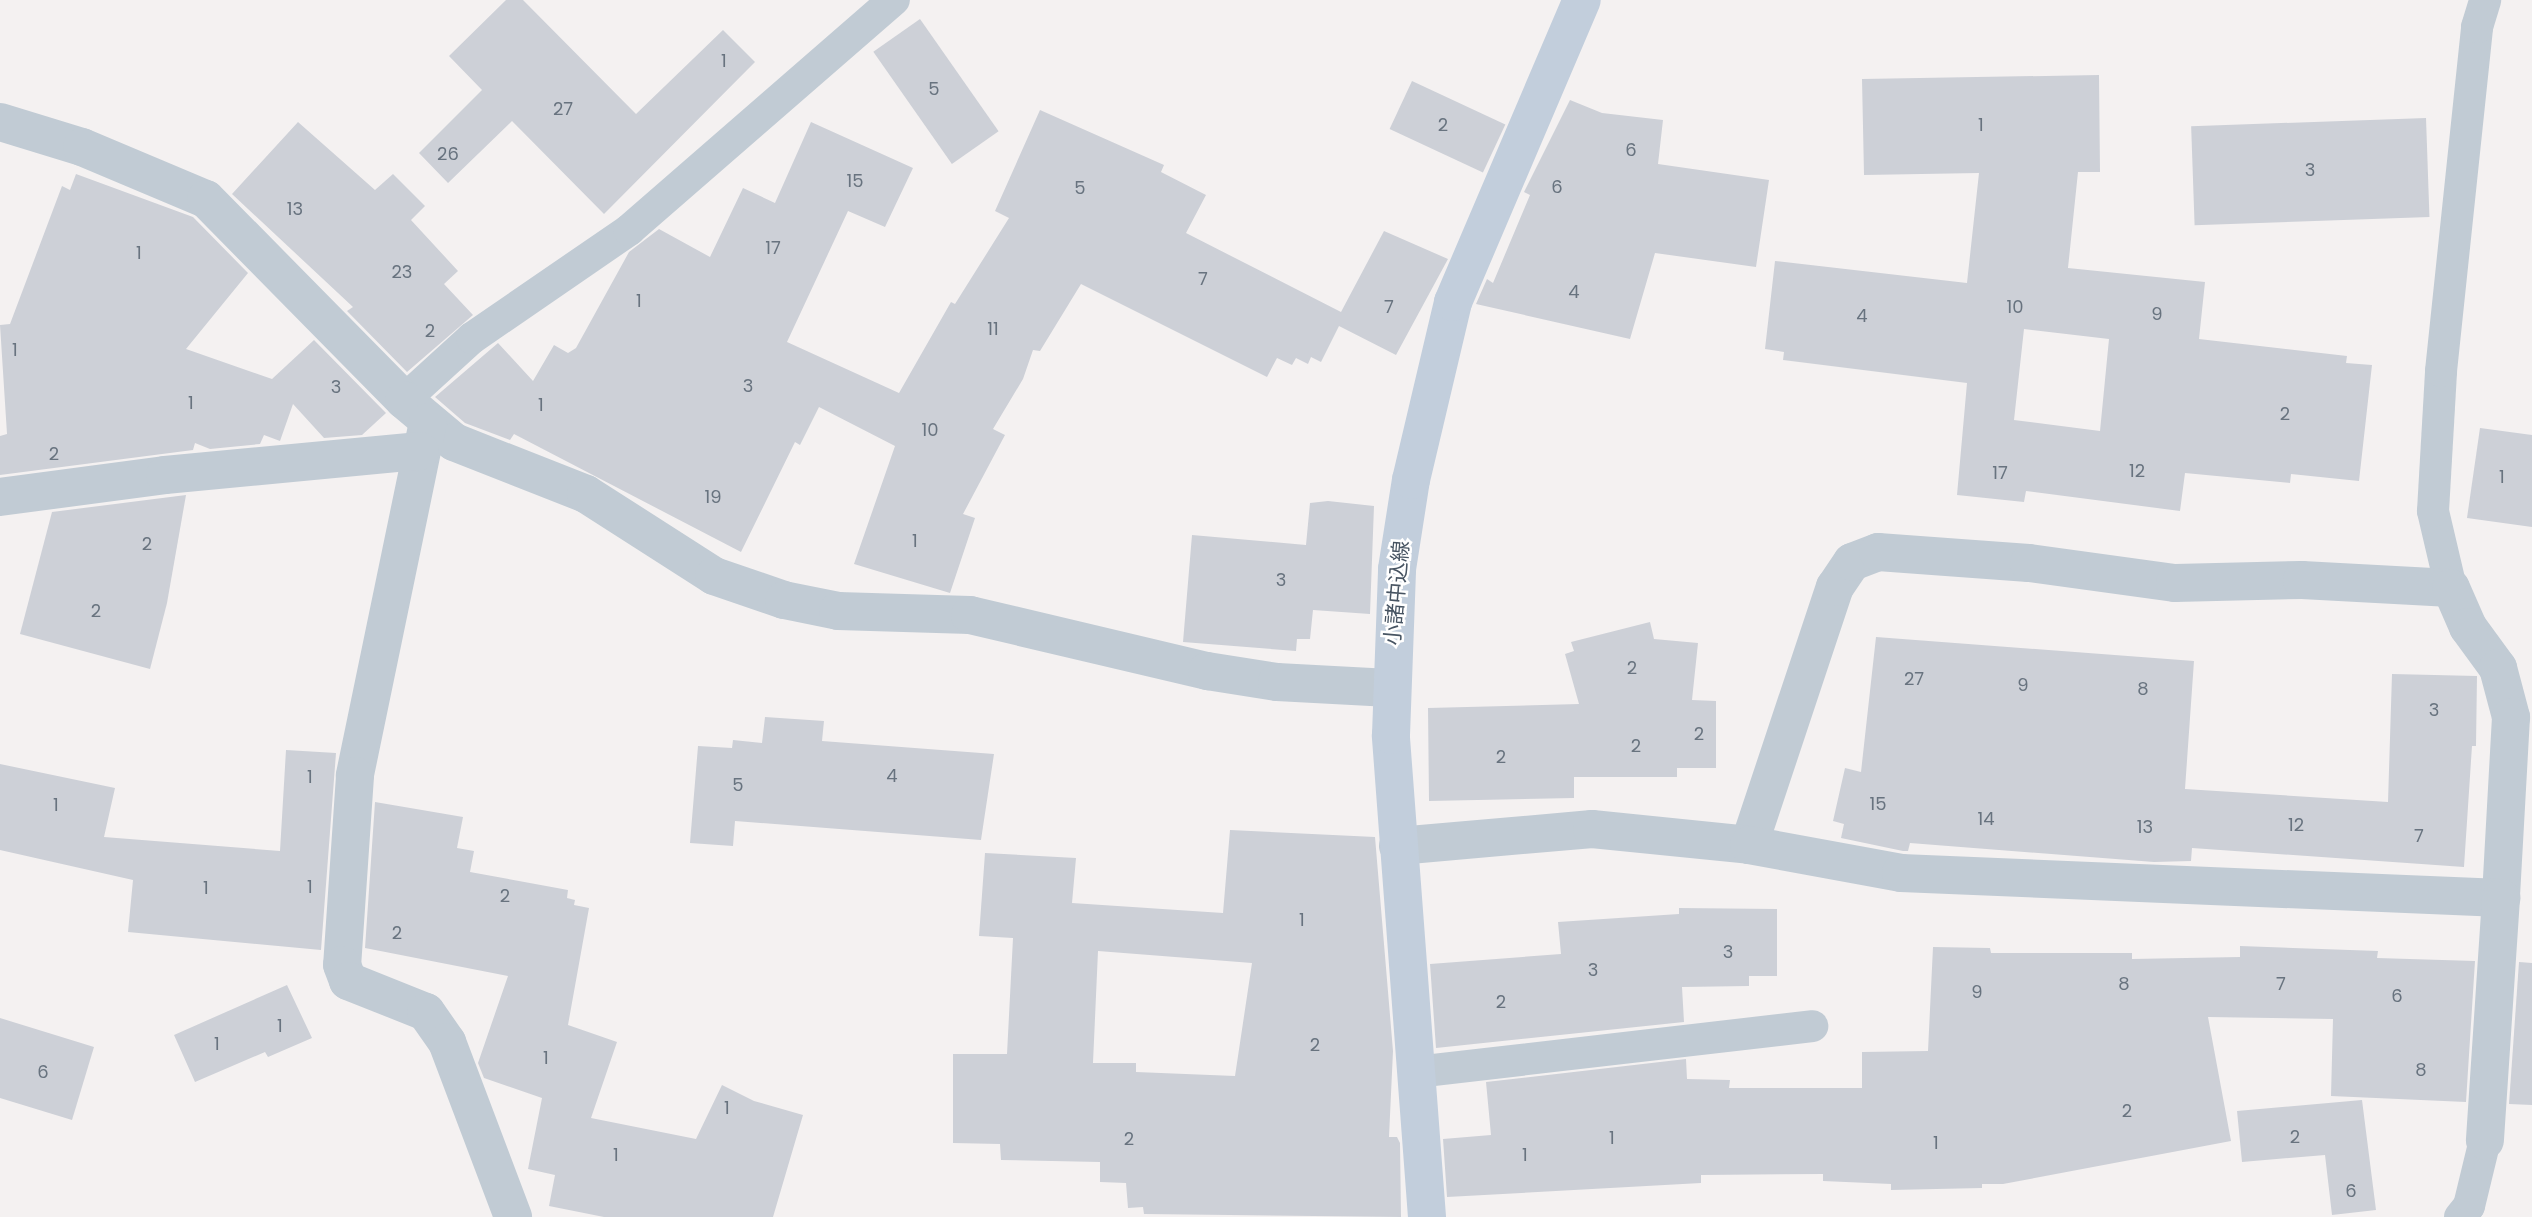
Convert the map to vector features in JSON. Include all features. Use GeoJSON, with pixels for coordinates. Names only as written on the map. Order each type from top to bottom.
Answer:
{"type":"FeatureCollection","features":[{"type":"Feature","properties":{"kind":"main road","name":"小諸中込線"},"geometry":{"type":"LineString","coordinates":[[1427,1217],[1398,846],[1390,688],[1397,569],[1437,355],[1474,246],[1582,0]]}},
{"type":"Feature","properties":{"kind":"street"},"geometry":{"type":"LineString","coordinates":[[0,122],[82,147],[206,199],[418,424],[454,442],[586,494],[713,576],[784,600],[838,611],[970,615],[1207,671],[1277,682],[1390,688]]}},
{"type":"Feature","properties":{"kind":"street"},"geometry":{"type":"LineString","coordinates":[[0,497],[165,475],[418,424]]}},
{"type":"Feature","properties":{"kind":"street"},"geometry":{"type":"LineString","coordinates":[[418,424],[355,776],[342,965],[348,981],[426,1012],[447,1042],[513,1217]]}},
{"type":"Feature","properties":{"kind":"street"},"geometry":{"type":"LineString","coordinates":[[1749,845],[1835,587],[1852,562],[1878,552],[2029,564],[2175,583],[2302,580],[2451,588],[2468,627],[2498,668],[2511,717],[2485,1140]]}},
{"type":"Feature","properties":{"kind":"street"},"geometry":{"type":"LineString","coordinates":[[1398,846],[1592,829],[1749,845],[1901,873],[2501,898]]}},
{"type":"Feature","properties":{"kind":"lane"},"geometry":{"type":"LineString","coordinates":[[418,424],[472,338],[629,230],[894,0]]}},
{"type":"Feature","properties":{"kind":"lane"},"geometry":{"type":"LineString","coordinates":[[2451,588],[2434,499],[2443,357],[2477,27],[2485,0]]}},
{"type":"Feature","properties":{"kind":"lane"},"geometry":{"type":"LineString","coordinates":[[1416,1072],[1812,1026]]}},
{"type":"Feature","properties":{"kind":"lane"},"geometry":{"type":"LineString","coordinates":[[2460,1217],[2469,1206],[2485,1140]]}},
{"type":"Feature","properties":{"kind":"building"},"geometry":{"type":"Polygon","coordinates":[[[506,0],[523,0],[636,114],[723,30],[755,62],[604,214],[512,121],[448,183],[419,153],[482,90],[449,56],[506,0]]]}},
{"type":"Feature","properties":{"kind":"building"},"geometry":{"type":"Polygon","coordinates":[[[920,19],[999,131],[952,164],[873,52],[920,19]]]}},
{"type":"Feature","properties":{"kind":"building"},"geometry":{"type":"Polygon","coordinates":[[[2099,75],[2100,172],[2078,172],[2068,268],[2205,282],[2199,339],[2347,356],[2346,363],[2372,365],[2359,481],[2291,474],[2290,483],[2185,473],[2180,511],[2026,491],[2024,502],[1957,495],[1967,383],[1783,360],[1784,352],[1765,349],[1775,261],[1967,283],[1979,173],[1864,175],[1862,79],[2099,75]],[[2024,329],[2014,420],[2100,431],[2109,339],[2024,329]]]}},
{"type":"Feature","properties":{"kind":"building"},"geometry":{"type":"Polygon","coordinates":[[[1412,81],[1505,125],[1483,173],[1390,129],[1412,81]]]}},
{"type":"Feature","properties":{"kind":"building"},"geometry":{"type":"Polygon","coordinates":[[[1570,100],[1602,113],[1663,120],[1658,164],[1769,180],[1756,267],[1655,253],[1630,339],[1476,304],[1487,279],[1493,283],[1530,195],[1524,192],[1570,100]]]}},
{"type":"Feature","properties":{"kind":"building"},"geometry":{"type":"Polygon","coordinates":[[[1040,110],[1164,165],[1161,172],[1206,195],[1186,233],[1341,312],[1384,231],[1448,259],[1396,355],[1339,326],[1321,362],[1311,357],[1308,364],[1296,358],[1292,365],[1277,358],[1267,377],[1081,284],[1040,351],[1033,350],[1023,379],[993,429],[1005,435],[963,514],[975,518],[950,593],[854,564],[895,446],[819,407],[800,445],[795,442],[741,552],[514,434],[510,440],[465,423],[435,397],[498,343],[533,381],[554,345],[568,353],[576,348],[629,252],[659,229],[710,257],[743,188],[775,203],[811,122],[913,168],[885,227],[848,211],[787,342],[899,393],[951,302],[955,304],[1009,218],[995,211],[1040,110]]]}},
{"type":"Feature","properties":{"kind":"building"},"geometry":{"type":"Polygon","coordinates":[[[2426,118],[2429,217],[2195,225],[2191,126],[2426,118]]]}},
{"type":"Feature","properties":{"kind":"building"},"geometry":{"type":"Polygon","coordinates":[[[298,122],[375,190],[393,174],[425,206],[411,220],[458,271],[444,284],[473,315],[407,372],[347,311],[353,307],[232,194],[298,122]]]}},
{"type":"Feature","properties":{"kind":"building"},"geometry":{"type":"Polygon","coordinates":[[[76,174],[193,217],[248,273],[186,349],[272,379],[314,340],[386,413],[362,435],[324,438],[293,404],[280,441],[264,435],[260,444],[210,449],[195,443],[193,450],[0,475],[0,436],[7,434],[0,325],[10,324],[62,186],[70,190],[76,174]]]}},
{"type":"Feature","properties":{"kind":"building"},"geometry":{"type":"Polygon","coordinates":[[[2480,428],[2532,435],[2532,527],[2467,518],[2480,428]]]}},
{"type":"Feature","properties":{"kind":"building"},"geometry":{"type":"Polygon","coordinates":[[[186,495],[167,603],[150,669],[20,634],[52,512],[186,495]]]}},
{"type":"Feature","properties":{"kind":"building"},"geometry":{"type":"Polygon","coordinates":[[[1328,501],[1374,506],[1370,614],[1313,610],[1310,639],[1297,639],[1296,651],[1183,642],[1192,535],[1306,545],[1310,503],[1328,501]]]}},
{"type":"Feature","properties":{"kind":"building"},"geometry":{"type":"Polygon","coordinates":[[[1650,622],[1654,639],[1698,643],[1692,700],[1716,701],[1716,768],[1677,768],[1677,777],[1574,777],[1574,798],[1429,801],[1428,708],[1579,704],[1565,654],[1574,651],[1571,642],[1650,622]]]}},
{"type":"Feature","properties":{"kind":"building"},"geometry":{"type":"Polygon","coordinates":[[[1876,637],[2194,661],[2185,789],[2388,802],[2392,674],[2477,676],[2476,746],[2472,746],[2464,867],[2192,848],[2191,861],[2154,862],[1910,843],[1908,851],[1903,851],[1841,838],[1844,824],[1833,821],[1845,768],[1861,772],[1876,637]]]}},
{"type":"Feature","properties":{"kind":"building"},"geometry":{"type":"Polygon","coordinates":[[[765,717],[824,721],[822,741],[994,754],[981,840],[735,821],[733,846],[690,843],[698,746],[732,748],[733,740],[762,743],[765,717]]]}},
{"type":"Feature","properties":{"kind":"building"},"geometry":{"type":"Polygon","coordinates":[[[286,750],[336,753],[321,950],[128,932],[133,880],[0,850],[0,764],[115,788],[104,837],[280,851],[286,750]]]}},
{"type":"Feature","properties":{"kind":"building"},"geometry":{"type":"Polygon","coordinates":[[[375,802],[463,817],[457,848],[474,851],[470,872],[568,890],[567,898],[575,900],[574,905],[589,908],[568,1025],[617,1042],[591,1118],[696,1139],[722,1085],[754,1101],[803,1115],[773,1217],[604,1217],[549,1206],[555,1175],[528,1169],[542,1098],[484,1078],[478,1063],[508,976],[365,948],[375,802]]]}},
{"type":"Feature","properties":{"kind":"building"},"geometry":{"type":"Polygon","coordinates":[[[1230,830],[1375,837],[1393,1051],[1389,1137],[1397,1137],[1400,1143],[1401,1217],[1144,1214],[1143,1207],[1128,1208],[1126,1183],[1100,1182],[1100,1162],[1001,1160],[1000,1144],[953,1143],[953,1054],[1007,1054],[1013,938],[979,936],[985,853],[1076,858],[1072,903],[1223,913],[1230,830]],[[1098,951],[1093,1063],[1136,1063],[1136,1072],[1235,1076],[1252,963],[1098,951]]]}},
{"type":"Feature","properties":{"kind":"building"},"geometry":{"type":"Polygon","coordinates":[[[1679,908],[1777,909],[1777,976],[1749,976],[1749,986],[1682,987],[1684,1022],[1436,1048],[1430,964],[1561,954],[1558,922],[1679,914],[1679,908]]]}},
{"type":"Feature","properties":{"kind":"building"},"geometry":{"type":"Polygon","coordinates":[[[2240,946],[2378,951],[2377,958],[2475,961],[2466,1102],[2331,1096],[2333,1019],[2208,1017],[2231,1141],[2003,1184],[1982,1184],[1982,1188],[1891,1190],[1891,1184],[1823,1181],[1823,1174],[1701,1175],[1701,1183],[1447,1197],[1443,1139],[1491,1135],[1486,1082],[1686,1059],[1687,1079],[1730,1080],[1729,1088],[1862,1088],[1862,1052],[1928,1051],[1933,947],[1990,948],[1991,953],[2132,953],[2132,959],[2240,957],[2240,946]]]}},
{"type":"Feature","properties":{"kind":"building"},"geometry":{"type":"Polygon","coordinates":[[[2519,962],[2532,963],[2532,1105],[2509,1104],[2519,962]]]}},
{"type":"Feature","properties":{"kind":"building"},"geometry":{"type":"Polygon","coordinates":[[[287,985],[312,1038],[268,1057],[265,1052],[195,1082],[174,1035],[287,985]]]}},
{"type":"Feature","properties":{"kind":"building"},"geometry":{"type":"Polygon","coordinates":[[[0,1018],[94,1047],[72,1120],[0,1098],[0,1018]]]}},
{"type":"Feature","properties":{"kind":"building"},"geometry":{"type":"Polygon","coordinates":[[[2362,1100],[2376,1210],[2332,1215],[2325,1155],[2242,1162],[2237,1111],[2362,1100]]]}}]}
